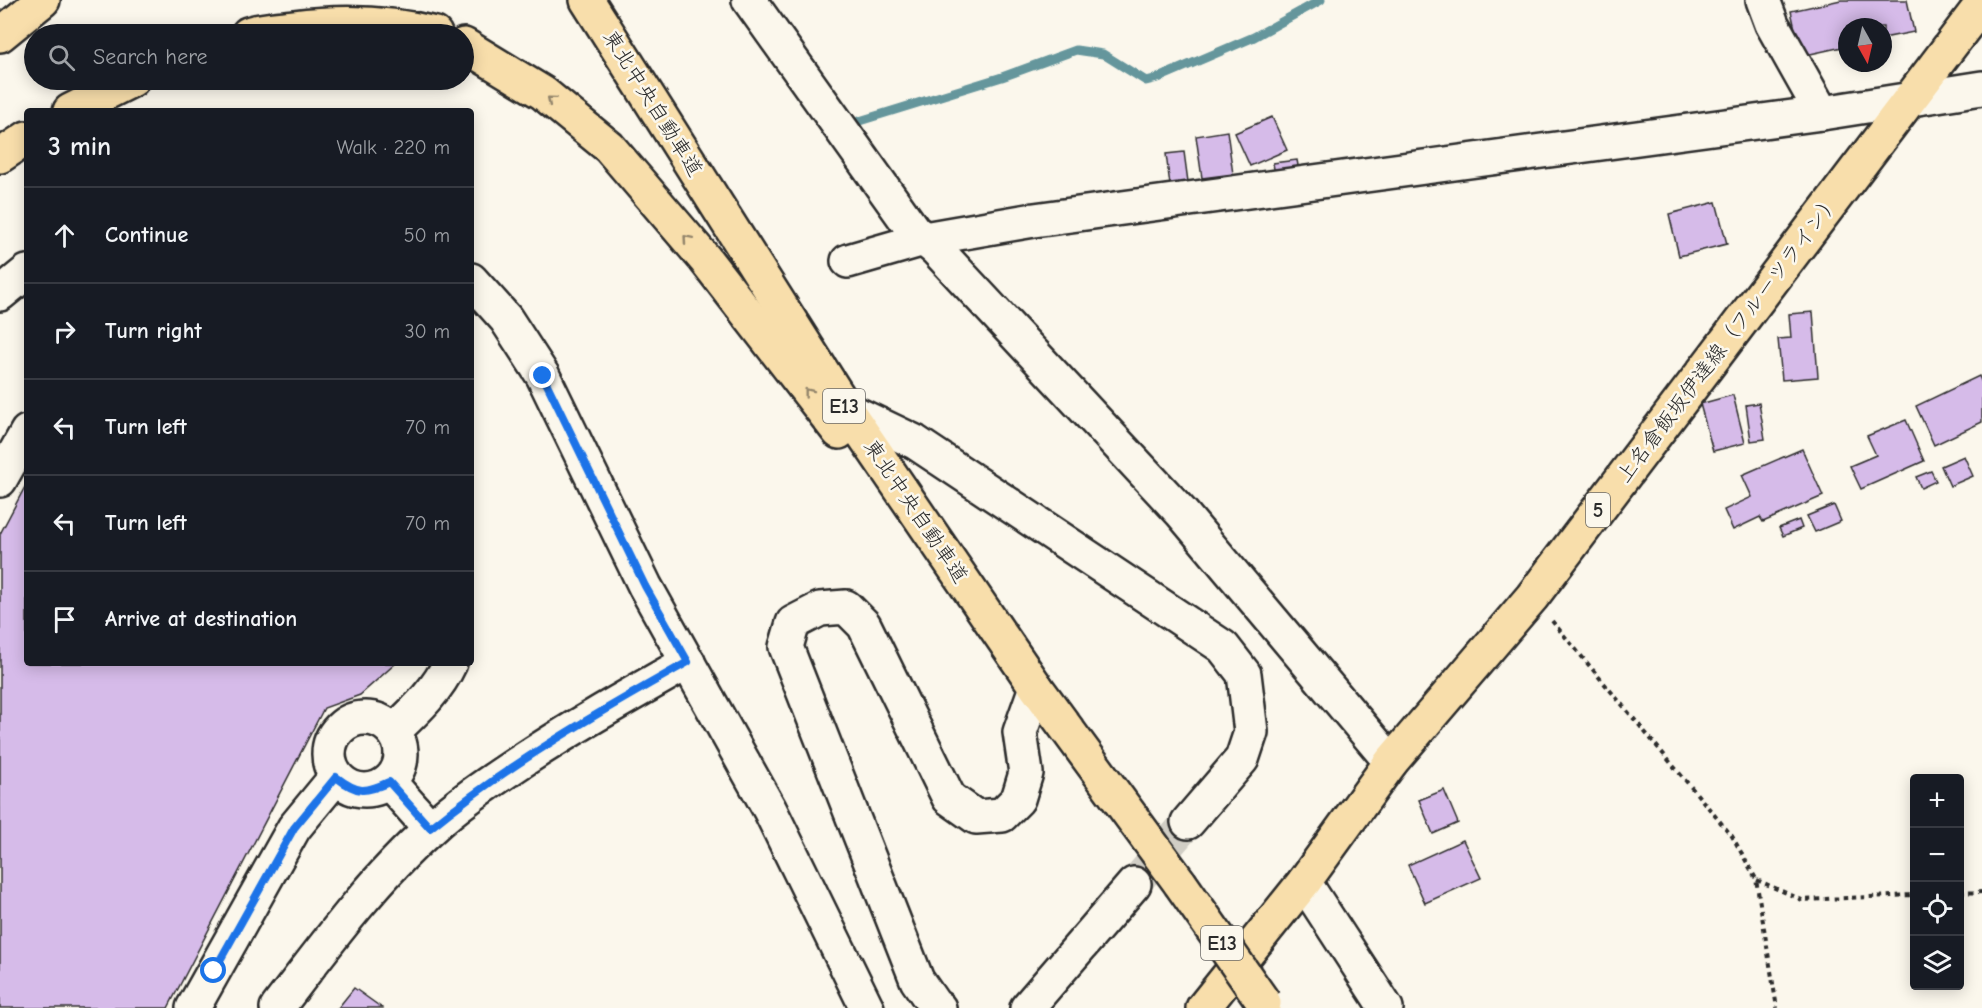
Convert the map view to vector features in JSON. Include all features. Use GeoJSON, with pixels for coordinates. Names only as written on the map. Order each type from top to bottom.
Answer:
{"type":"FeatureCollection","features":[{"type":"Feature","properties":{"kind":"main road"},"geometry":{"type":"LineString","coordinates":[[0,35],[43,0]]}},
{"type":"Feature","properties":{"kind":"main road","name":"東北中央自動車道"},"geometry":{"type":"LineString","coordinates":[[587,0],[846,409],[1036,687],[1180,883],[1266,1005]]}},
{"type":"Feature","properties":{"kind":"main road"},"geometry":{"type":"LineString","coordinates":[[596,0],[662,117]]}},
{"type":"Feature","properties":{"kind":"main road","name":"上名倉飯坂伊達線（フルーツライン）"},"geometry":{"type":"LineString","coordinates":[[1203,1008],[1304,882],[1391,762],[1532,597],[1982,4]]}},
{"type":"Feature","properties":{"kind":"main road"},"geometry":{"type":"LineString","coordinates":[[328,24],[363,22],[381,24]]}},
{"type":"Feature","properties":{"kind":"main road"},"geometry":{"type":"LineString","coordinates":[[474,51],[543,93],[609,147],[705,259],[1036,687]]}},
{"type":"Feature","properties":{"kind":"main road"},"geometry":{"type":"LineString","coordinates":[[76,108],[112,90]]}},
{"type":"Feature","properties":{"kind":"main road"},"geometry":{"type":"LineString","coordinates":[[0,156],[24,140]]}},
{"type":"Feature","properties":{"kind":"street"},"geometry":{"type":"LineString","coordinates":[[749,0],[914,231],[944,258],[1181,512],[1391,762]]}},
{"type":"Feature","properties":{"kind":"street"},"geometry":{"type":"LineString","coordinates":[[1763,0],[1772,24],[1822,113]]}},
{"type":"Feature","properties":{"kind":"street"},"geometry":{"type":"LineString","coordinates":[[848,261],[924,239],[1046,219],[1822,113],[1982,88]]}},
{"type":"Feature","properties":{"kind":"street"},"geometry":{"type":"LineString","coordinates":[[0,294],[24,274]]}},
{"type":"Feature","properties":{"kind":"street"},"geometry":{"type":"LineString","coordinates":[[474,283],[506,319],[543,376],[645,586],[770,810],[867,1008]]}},
{"type":"Feature","properties":{"kind":"street"},"geometry":{"type":"LineString","coordinates":[[846,409],[915,442],[1223,647],[1244,674],[1251,732],[1242,759],[1188,822]]}},
{"type":"Feature","properties":{"kind":"street"},"geometry":{"type":"LineString","coordinates":[[0,480],[24,437]]}},
{"type":"Feature","properties":{"kind":"street"},"geometry":{"type":"LineString","coordinates":[[939,1008],[935,1006],[917,980],[786,647],[793,623],[820,609],[846,607],[864,625],[949,798],[976,817],[1002,814],[1018,799],[1026,772],[1020,732],[1036,687]]}},
{"type":"Feature","properties":{"kind":"street"},"geometry":{"type":"LineString","coordinates":[[277,1008],[339,927],[406,851],[430,828],[472,794],[539,749],[688,662]]}},
{"type":"Feature","properties":{"kind":"street"},"geometry":{"type":"LineString","coordinates":[[394,731],[428,698],[443,679],[449,666]]}},
{"type":"Feature","properties":{"kind":"street"},"geometry":{"type":"LineString","coordinates":[[359,717],[379,720],[394,731],[402,749],[400,768],[389,782],[370,791],[351,789],[336,777],[328,759],[331,741],[342,725],[359,717]]}},
{"type":"Feature","properties":{"kind":"street"},"geometry":{"type":"LineString","coordinates":[[193,1008],[294,828],[336,777]]}},
{"type":"Feature","properties":{"kind":"street"},"geometry":{"type":"LineString","coordinates":[[389,782],[430,828]]}},
{"type":"Feature","properties":{"kind":"street"},"geometry":{"type":"LineString","coordinates":[[1304,882],[1386,1008]]}},
{"type":"Feature","properties":{"kind":"street"},"geometry":{"type":"LineString","coordinates":[[1027,1008],[1134,884]]}},
{"type":"Feature","properties":{"kind":"path"},"geometry":{"type":"LineString","coordinates":[[1532,597],[1732,836],[1756,879],[1778,1008]]}},
{"type":"Feature","properties":{"kind":"path"},"geometry":{"type":"LineString","coordinates":[[1756,879],[1802,900],[1910,895]]}},
{"type":"Feature","properties":{"kind":"path"},"geometry":{"type":"LineString","coordinates":[[1964,893],[1982,892]]}},
{"type":"Feature","properties":{"kind":"building"},"geometry":{"type":"Polygon","coordinates":[[[1841,0],[1907,0],[1914,32],[1892,36],[1892,18],[1838,18],[1838,48],[1801,56],[1791,11],[1841,0]]]}},
{"type":"Feature","properties":{"kind":"building"},"geometry":{"type":"Polygon","coordinates":[[[1272,117],[1287,150],[1250,166],[1235,133],[1272,117]]]}},
{"type":"Feature","properties":{"kind":"building"},"geometry":{"type":"Polygon","coordinates":[[[1227,131],[1233,174],[1202,178],[1196,136],[1227,131]]]}},
{"type":"Feature","properties":{"kind":"building"},"geometry":{"type":"Polygon","coordinates":[[[1184,152],[1188,182],[1170,185],[1166,154],[1184,152]]]}},
{"type":"Feature","properties":{"kind":"building"},"geometry":{"type":"Polygon","coordinates":[[[1297,160],[1299,171],[1275,175],[1273,163],[1297,160]]]}},
{"type":"Feature","properties":{"kind":"building"},"geometry":{"type":"Polygon","coordinates":[[[1716,202],[1727,244],[1679,256],[1669,214],[1716,202]]]}},
{"type":"Feature","properties":{"kind":"building"},"geometry":{"type":"Polygon","coordinates":[[[1813,312],[1818,377],[1782,380],[1778,339],[1791,338],[1789,314],[1813,312]]]}},
{"type":"Feature","properties":{"kind":"building"},"geometry":{"type":"Polygon","coordinates":[[[1979,376],[1982,383],[1982,422],[1934,445],[1916,406],[1979,376]]]}},
{"type":"Feature","properties":{"kind":"building"},"geometry":{"type":"Polygon","coordinates":[[[1733,395],[1745,443],[1713,451],[1700,404],[1733,395]]]}},
{"type":"Feature","properties":{"kind":"building"},"geometry":{"type":"Polygon","coordinates":[[[1759,403],[1765,439],[1751,441],[1746,405],[1759,403]]]}},
{"type":"Feature","properties":{"kind":"building"},"geometry":{"type":"Polygon","coordinates":[[[1906,420],[1924,461],[1861,489],[1850,466],[1876,455],[1867,436],[1906,420]]]}},
{"type":"Feature","properties":{"kind":"building"},"geometry":{"type":"Polygon","coordinates":[[[1802,449],[1823,496],[1763,522],[1760,517],[1733,530],[1724,510],[1752,497],[1742,475],[1802,449]]]}},
{"type":"Feature","properties":{"kind":"building"},"geometry":{"type":"Polygon","coordinates":[[[1964,456],[1973,476],[1950,486],[1941,466],[1964,456]]]}},
{"type":"Feature","properties":{"kind":"building"},"geometry":{"type":"Polygon","coordinates":[[[1931,471],[1936,481],[1921,488],[1916,477],[1931,471]]]}},
{"type":"Feature","properties":{"kind":"building"},"geometry":{"type":"Polygon","coordinates":[[[24,489],[24,666],[393,666],[360,695],[324,708],[168,1008],[0,1008],[0,534],[24,489]]]}},
{"type":"Feature","properties":{"kind":"building"},"geometry":{"type":"Polygon","coordinates":[[[1834,505],[1841,521],[1815,532],[1807,516],[1834,505]]]}},
{"type":"Feature","properties":{"kind":"building"},"geometry":{"type":"Polygon","coordinates":[[[1799,520],[1802,528],[1783,536],[1779,528],[1799,520]]]}},
{"type":"Feature","properties":{"kind":"building"},"geometry":{"type":"Polygon","coordinates":[[[1444,790],[1458,823],[1433,834],[1419,800],[1444,790]]]}},
{"type":"Feature","properties":{"kind":"building"},"geometry":{"type":"Polygon","coordinates":[[[1463,840],[1481,878],[1425,903],[1408,865],[1463,840]]]}},
{"type":"Feature","properties":{"kind":"building"},"geometry":{"type":"Polygon","coordinates":[[[354,988],[382,1008],[338,1008],[354,988]]]}},
{"type":"Feature","properties":{"kind":"waterway"},"geometry":{"type":"LineString","coordinates":[[853,123],[1002,77],[1076,50],[1103,54],[1146,81],[1158,78],[1254,37],[1321,0]]}},
{"type":"Feature","properties":{"kind":"tunnel"},"geometry":{"type":"LineString","coordinates":[[1134,884],[1188,822]]}},
{"type":"Feature","properties":{"kind":"route"},"geometry":{"type":"LineString","coordinates":[[214,971],[294,828],[336,777],[351,789],[370,791],[389,782],[430,828],[472,794],[539,749],[688,662],[645,586],[543,376]]}}]}
